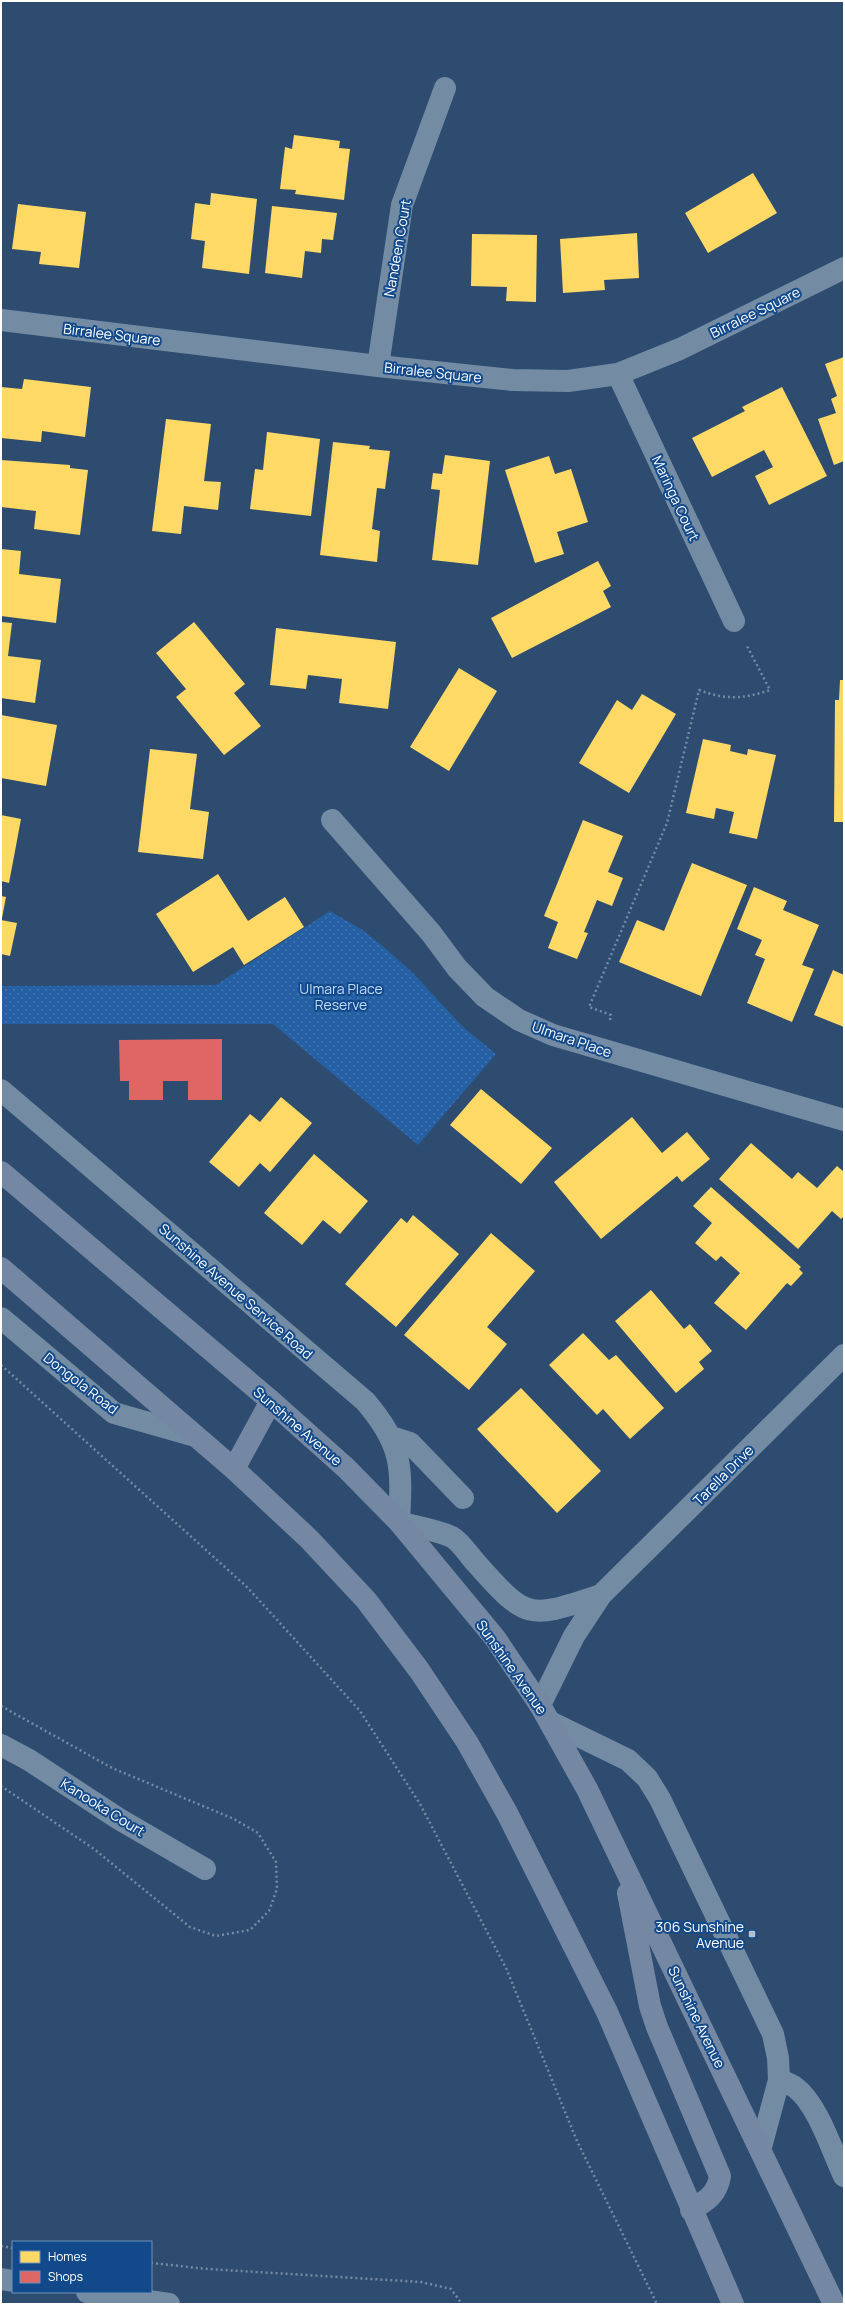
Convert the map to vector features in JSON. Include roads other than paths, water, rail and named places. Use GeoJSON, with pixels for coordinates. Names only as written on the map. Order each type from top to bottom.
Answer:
{"type":"FeatureCollection","features":[{"type":"Feature","properties":{"kind":"main road","name":"Sunshine Avenue"},"geometry":{"type":"LineString","coordinates":[[1,1172],[271,1401],[346,1468],[399,1522],[495,1638],[545,1713],[587,1789],[833,2299]]}},
{"type":"Feature","properties":{"kind":"main road"},"geometry":{"type":"LineString","coordinates":[[1,1268],[234,1469],[309,1539],[366,1600],[419,1670],[467,1742],[507,1812],[607,2012],[691,2210],[733,2304]]}},
{"type":"Feature","properties":{"kind":"main road"},"geometry":{"type":"LineString","coordinates":[[234,1469],[271,1401]]}},
{"type":"Feature","properties":{"kind":"main road"},"geometry":{"type":"LineString","coordinates":[[623,1863],[650,2006],[666,2050],[720,2176],[718,2186],[712,2197],[691,2210]]}},
{"type":"Feature","properties":{"kind":"street","name":"Nandeen Court"},"geometry":{"type":"LineString","coordinates":[[378,366],[402,205],[445,88]]}},
{"type":"Feature","properties":{"kind":"street","name":"Birralee Square"},"geometry":{"type":"LineString","coordinates":[[1,320],[378,366],[520,380],[568,381],[618,374],[680,349],[844,268]]}},
{"type":"Feature","properties":{"kind":"street","name":"Maringa Court"},"geometry":{"type":"LineString","coordinates":[[618,374],[734,621]]}},
{"type":"Feature","properties":{"kind":"street","name":"Ulmara Place"},"geometry":{"type":"LineString","coordinates":[[332,820],[431,933],[457,968],[485,997],[519,1020],[553,1035],[601,1050],[844,1120]]}},
{"type":"Feature","properties":{"kind":"street","name":"Sunshine Avenue Service Road"},"geometry":{"type":"LineString","coordinates":[[1,1090],[365,1401],[382,1421],[391,1437],[401,1471],[399,1522]]}},
{"type":"Feature","properties":{"kind":"street","name":"Dongola Road"},"geometry":{"type":"LineString","coordinates":[[1,1318],[114,1413],[195,1436]]}},
{"type":"Feature","properties":{"kind":"street","name":"Tarella Drive"},"geometry":{"type":"LineString","coordinates":[[545,1713],[574,1636],[601,1595],[844,1355]]}},
{"type":"Feature","properties":{"kind":"street"},"geometry":{"type":"LineString","coordinates":[[391,1437],[410,1443],[463,1498]]}},
{"type":"Feature","properties":{"kind":"street","name":"Tarella Drive"},"geometry":{"type":"LineString","coordinates":[[399,1522],[453,1538],[502,1592],[517,1606],[535,1612],[553,1611],[601,1595]]}},
{"type":"Feature","properties":{"kind":"street"},"geometry":{"type":"LineString","coordinates":[[545,1713],[628,1760],[647,1778],[660,1799],[773,2034],[778,2058],[779,2080],[761,2147]]}},
{"type":"Feature","properties":{"kind":"street","name":"Kanooka Court"},"geometry":{"type":"LineString","coordinates":[[1,1744],[29,1760],[119,1819],[205,1869]]}},
{"type":"Feature","properties":{"kind":"street"},"geometry":{"type":"LineString","coordinates":[[779,2080],[797,2088],[805,2096],[812,2107],[844,2176]]}},
{"type":"Feature","properties":{"kind":"street"},"geometry":{"type":"LineString","coordinates":[[1,2279],[12,2281]]}},
{"type":"Feature","properties":{"kind":"street"},"geometry":{"type":"LineString","coordinates":[[94,2293],[169,2304]]}},
{"type":"Feature","properties":{"kind":"place","name":"306 Sunshine Avenue"},"geometry":{"type":"Point","coordinates":[752,1934]}},
{"type":"Feature","properties":{"kind":"park label","name":"Ulmara Place Reserve"},"geometry":{"type":"Point","coordinates":[341,996]}}]}
